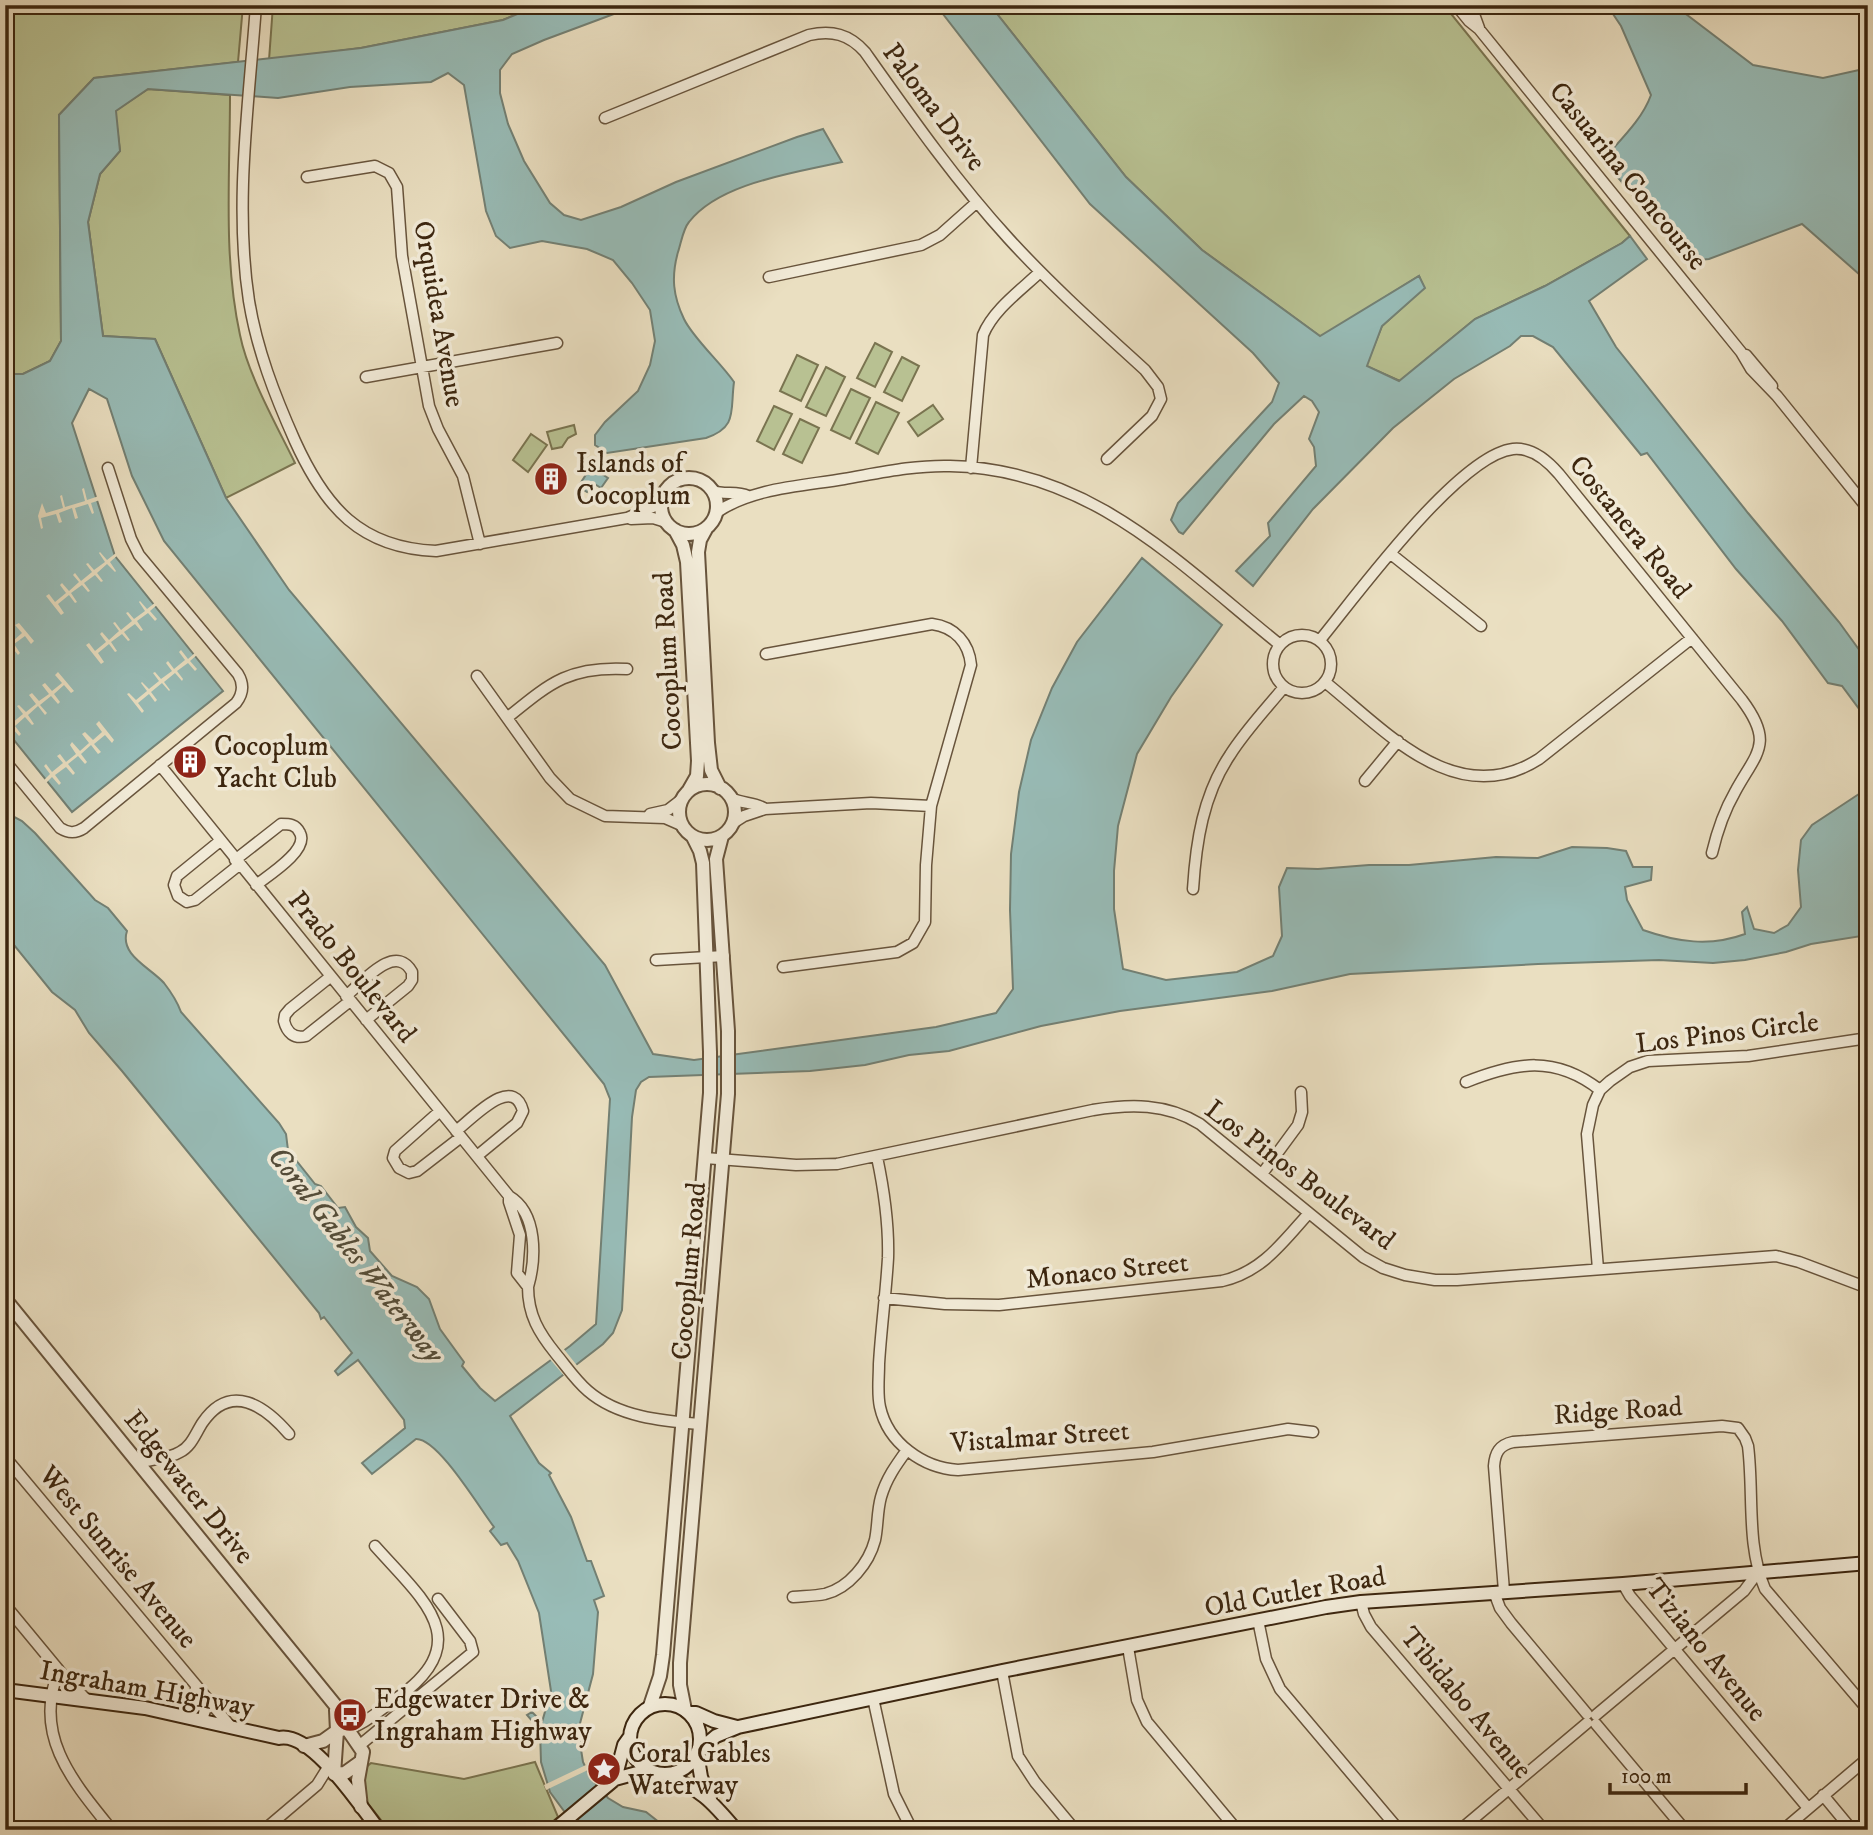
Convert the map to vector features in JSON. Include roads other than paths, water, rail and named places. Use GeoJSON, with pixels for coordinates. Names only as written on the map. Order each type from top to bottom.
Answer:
{"type":"FeatureCollection","features":[{"type":"Feature","properties":{"kind":"street"},"geometry":{"type":"LineString","coordinates":[[256,5],[242,217],[250,302],[257,338],[274,391],[310,471],[338,510],[360,530],[395,546],[426,550],[444,550],[627,518],[653,518],[691,534],[706,529],[717,512],[749,496],[902,469],[938,466],[971,468],[1036,480],[1068,491],[1100,507],[1170,555],[1279,644]]}},
{"type":"Feature","properties":{"kind":"street","name":"Casuarina Concourse"},"geometry":{"type":"LineString","coordinates":[[1456,5],[1479,29],[1741,352],[1749,356],[1766,376],[1777,396],[1868,509]]}},
{"type":"Feature","properties":{"kind":"street","name":"Casuarina Concourse"},"geometry":{"type":"LineString","coordinates":[[1466,5],[1475,17],[1479,29]]}},
{"type":"Feature","properties":{"kind":"street","name":"Paloma Drive"},"geometry":{"type":"LineString","coordinates":[[605,118],[809,35],[826,32],[840,34],[857,43],[925,137],[977,202],[1040,272],[1145,370],[1160,393],[1157,410],[1107,459]]}},
{"type":"Feature","properties":{"kind":"street","name":"Orquidea Avenue"},"geometry":{"type":"LineString","coordinates":[[307,177],[370,166],[385,170],[394,181],[398,193],[402,256],[421,368],[432,414],[463,476],[480,544]]}},
{"type":"Feature","properties":{"kind":"street"},"geometry":{"type":"LineString","coordinates":[[769,277],[921,245],[940,235],[977,202]]}},
{"type":"Feature","properties":{"kind":"street"},"geometry":{"type":"LineString","coordinates":[[971,468],[983,335],[1003,307],[1040,272]]}},
{"type":"Feature","properties":{"kind":"street"},"geometry":{"type":"LineString","coordinates":[[366,377],[557,343]]}},
{"type":"Feature","properties":{"kind":"street","name":"Costanera Road"},"geometry":{"type":"LineString","coordinates":[[1320,640],[1431,507],[1478,465],[1511,449],[1532,452],[1552,466],[1747,706],[1756,721],[1759,739],[1755,760],[1718,828],[1712,853]]}},
{"type":"Feature","properties":{"kind":"street"},"geometry":{"type":"LineString","coordinates":[[5,761],[56,823],[69,832],[84,828],[236,703],[241,694],[241,682],[237,674],[139,555],[131,539],[108,468]]}},
{"type":"Feature","properties":{"kind":"street"},"geometry":{"type":"LineString","coordinates":[[627,518],[653,507],[672,484],[689,478],[706,484],[712,491],[716,497],[717,512]]}},
{"type":"Feature","properties":{"kind":"street"},"geometry":{"type":"LineString","coordinates":[[712,491],[749,496]]}},
{"type":"Feature","properties":{"kind":"street"},"geometry":{"type":"LineString","coordinates":[[662,499],[663,515],[671,526]]}},
{"type":"Feature","properties":{"kind":"street","name":"Cocoplum Road"},"geometry":{"type":"LineString","coordinates":[[650,1706],[662,1663],[710,1093],[703,863],[693,837],[681,825],[678,808],[697,776],[698,761],[687,562],[683,545],[671,526]]}},
{"type":"Feature","properties":{"kind":"street","name":"Cocoplum Road"},"geometry":{"type":"LineString","coordinates":[[706,529],[698,552],[707,729],[711,770],[720,788]]}},
{"type":"Feature","properties":{"kind":"street"},"geometry":{"type":"LineString","coordinates":[[1391,554],[1481,626]]}},
{"type":"Feature","properties":{"kind":"street"},"geometry":{"type":"LineString","coordinates":[[766,654],[924,625],[940,625],[957,634],[967,648],[971,660],[971,672],[931,806],[925,922],[913,943],[897,953],[783,967]]}},
{"type":"Feature","properties":{"kind":"street"},"geometry":{"type":"LineString","coordinates":[[1299,634],[1314,636],[1320,640],[1330,656],[1331,666],[1325,682],[1309,692],[1292,691],[1284,687],[1273,671],[1272,662],[1279,644],[1299,634]]}},
{"type":"Feature","properties":{"kind":"street"},"geometry":{"type":"LineString","coordinates":[[1325,682],[1422,759],[1451,772],[1478,776],[1518,770],[1539,759],[1692,638]]}},
{"type":"Feature","properties":{"kind":"street"},"geometry":{"type":"LineString","coordinates":[[507,718],[554,682],[568,675],[593,668],[627,669]]}},
{"type":"Feature","properties":{"kind":"street"},"geometry":{"type":"LineString","coordinates":[[477,676],[556,785],[575,803],[605,816],[647,816],[670,819],[681,825]]}},
{"type":"Feature","properties":{"kind":"street"},"geometry":{"type":"LineString","coordinates":[[1193,889],[1200,824],[1215,784],[1236,746],[1284,687]]}},
{"type":"Feature","properties":{"kind":"street"},"geometry":{"type":"LineString","coordinates":[[1365,781],[1398,741]]}},
{"type":"Feature","properties":{"kind":"street","name":"Prado Boulevard"},"geometry":{"type":"LineString","coordinates":[[160,765],[520,1207],[531,1229],[533,1270],[528,1287],[534,1322],[579,1382],[613,1407],[648,1417],[700,1424]]}},
{"type":"Feature","properties":{"kind":"street","name":"Cocoplum Road"},"geometry":{"type":"LineString","coordinates":[[685,795],[705,784],[720,788]]}},
{"type":"Feature","properties":{"kind":"street"},"geometry":{"type":"LineString","coordinates":[[720,788],[731,798],[743,803],[760,804],[765,809]]}},
{"type":"Feature","properties":{"kind":"street"},"geometry":{"type":"LineString","coordinates":[[647,816],[671,809],[685,795]]}},
{"type":"Feature","properties":{"kind":"street"},"geometry":{"type":"LineString","coordinates":[[731,798],[735,815],[733,823]]}},
{"type":"Feature","properties":{"kind":"street"},"geometry":{"type":"LineString","coordinates":[[693,837],[707,841],[722,836],[733,823],[744,816],[765,809],[871,803],[931,806]]}},
{"type":"Feature","properties":{"kind":"street"},"geometry":{"type":"LineString","coordinates":[[220,841],[177,876],[174,885],[178,896],[187,902],[195,901],[281,824],[293,825],[299,830],[302,840],[299,849],[256,885]]}},
{"type":"Feature","properties":{"kind":"street","name":"Cocoplum Road"},"geometry":{"type":"LineString","coordinates":[[687,1711],[680,1685],[680,1663],[728,1094],[729,1053],[716,859],[722,836]]}},
{"type":"Feature","properties":{"kind":"street"},"geometry":{"type":"LineString","coordinates":[[656,960],[723,956]]}},
{"type":"Feature","properties":{"kind":"street"},"geometry":{"type":"LineString","coordinates":[[330,976],[287,1012],[284,1021],[288,1031],[298,1037],[306,1036],[390,961],[401,960],[412,972],[410,983],[366,1020]]}},
{"type":"Feature","properties":{"kind":"street","name":"Los Pinos Circle"},"geometry":{"type":"LineString","coordinates":[[1600,1090],[1622,1072],[1644,1061],[1748,1056],[1868,1038]]}},
{"type":"Feature","properties":{"kind":"street"},"geometry":{"type":"LineString","coordinates":[[1466,1082],[1500,1069],[1547,1065],[1566,1069],[1600,1090],[1591,1111],[1587,1134],[1598,1269]]}},
{"type":"Feature","properties":{"kind":"street"},"geometry":{"type":"LineString","coordinates":[[1262,1174],[1298,1125],[1302,1112],[1301,1092]]}},
{"type":"Feature","properties":{"kind":"street"},"geometry":{"type":"LineString","coordinates":[[440,1111],[395,1151],[393,1158],[399,1168],[409,1173],[417,1171],[500,1097],[511,1096],[518,1100],[523,1111],[519,1121],[477,1156]]}},
{"type":"Feature","properties":{"kind":"street","name":"Los Pinos Boulevard"},"geometry":{"type":"LineString","coordinates":[[705,1158],[808,1165],[837,1164],[1093,1110],[1144,1106],[1173,1111],[1189,1118],[1363,1257],[1393,1272],[1423,1279],[1457,1280],[1776,1256],[1868,1288]]}},
{"type":"Feature","properties":{"kind":"street","name":"Vistalmar Street"},"geometry":{"type":"LineString","coordinates":[[877,1157],[888,1230],[879,1374],[880,1409],[892,1433],[908,1450],[935,1466],[958,1470],[1153,1452],[1289,1429],[1313,1432]]}},
{"type":"Feature","properties":{"kind":"street","name":"Prado Boulevard"},"geometry":{"type":"LineString","coordinates":[[509,1196],[520,1235],[517,1273],[528,1287]]}},
{"type":"Feature","properties":{"kind":"street","name":"Monaco Street"},"geometry":{"type":"LineString","coordinates":[[884,1298],[945,1304],[999,1305],[1222,1281],[1244,1275],[1263,1262],[1308,1213]]}},
{"type":"Feature","properties":{"kind":"street","name":"Edgewater Drive"},"geometry":{"type":"LineString","coordinates":[[5,1299],[335,1706],[363,1755],[359,1763],[358,1785],[361,1807]]}},
{"type":"Feature","properties":{"kind":"street"},"geometry":{"type":"LineString","coordinates":[[138,1463],[181,1452],[211,1412],[233,1402],[262,1407],[289,1434]]}},
{"type":"Feature","properties":{"kind":"street","name":"Ridge Road"},"geometry":{"type":"LineString","coordinates":[[1499,1591],[1494,1466],[1499,1449],[1513,1442],[1723,1426],[1741,1430],[1745,1438],[1758,1573]]}},
{"type":"Feature","properties":{"kind":"street"},"geometry":{"type":"LineString","coordinates":[[793,1597],[832,1592],[859,1570],[873,1547],[884,1488],[908,1450]]}},
{"type":"Feature","properties":{"kind":"street","name":"West Sunrise Avenue"},"geometry":{"type":"LineString","coordinates":[[5,1457],[231,1727]]}},
{"type":"Feature","properties":{"kind":"street"},"geometry":{"type":"LineString","coordinates":[[304,1746],[351,1735],[418,1682],[433,1662],[438,1646],[438,1630],[429,1611],[375,1546]]}},
{"type":"Feature","properties":{"kind":"street","name":"Old Cutler Road"},"geometry":{"type":"LineString","coordinates":[[697,1752],[716,1736],[737,1727],[1002,1671],[1361,1602],[1623,1584],[1868,1563]]}},
{"type":"Feature","properties":{"kind":"street"},"geometry":{"type":"LineString","coordinates":[[1460,1830],[1744,1591],[1758,1573],[1765,1589],[1868,1710]]}},
{"type":"Feature","properties":{"kind":"street","name":"Tiziano Avenue"},"geometry":{"type":"LineString","coordinates":[[1623,1584],[1630,1596],[1808,1808]]}},
{"type":"Feature","properties":{"kind":"street"},"geometry":{"type":"LineString","coordinates":[[1499,1591],[1500,1608],[1511,1623],[1685,1830]]}},
{"type":"Feature","properties":{"kind":"street"},"geometry":{"type":"LineString","coordinates":[[264,1830],[331,1772],[335,1747],[344,1738],[473,1652],[470,1642],[438,1600]]}},
{"type":"Feature","properties":{"kind":"street","name":"Tibidabo Avenue"},"geometry":{"type":"LineString","coordinates":[[1361,1602],[1371,1627],[1544,1830]]}},
{"type":"Feature","properties":{"kind":"street"},"geometry":{"type":"LineString","coordinates":[[5,1605],[87,1700]]}},
{"type":"Feature","properties":{"kind":"street"},"geometry":{"type":"LineString","coordinates":[[1258,1620],[1266,1659],[1280,1689],[1399,1830]]}},
{"type":"Feature","properties":{"kind":"street"},"geometry":{"type":"LineString","coordinates":[[1128,1647],[1137,1700],[1147,1721],[1237,1830]]}},
{"type":"Feature","properties":{"kind":"street"},"geometry":{"type":"LineString","coordinates":[[57,1696],[59,1670]]}},
{"type":"Feature","properties":{"kind":"street"},"geometry":{"type":"LineString","coordinates":[[1002,1671],[1018,1756],[1035,1782],[1075,1830]]}},
{"type":"Feature","properties":{"kind":"street"},"geometry":{"type":"LineString","coordinates":[[67,1680],[67,1689],[49,1706],[60,1757],[78,1787],[112,1830]]}},
{"type":"Feature","properties":{"kind":"street","name":"West Sunrise Avenue"},"geometry":{"type":"LineString","coordinates":[[195,1719],[198,1689]]}},
{"type":"Feature","properties":{"kind":"street","name":"Ingraham Highway"},"geometry":{"type":"LineString","coordinates":[[5,1690],[145,1708],[284,1737],[304,1746],[326,1762],[332,1767],[331,1772]]}},
{"type":"Feature","properties":{"kind":"street"},"geometry":{"type":"LineString","coordinates":[[873,1698],[894,1794],[912,1830]]}},
{"type":"Feature","properties":{"kind":"street"},"geometry":{"type":"LineString","coordinates":[[611,1783],[636,1717],[650,1706],[669,1703],[687,1711],[699,1732],[697,1752],[701,1777],[710,1800]]}},
{"type":"Feature","properties":{"kind":"street","name":"Old Cutler Road"},"geometry":{"type":"LineString","coordinates":[[687,1711],[737,1727]]}},
{"type":"Feature","properties":{"kind":"street","name":"Ingraham Highway"},"geometry":{"type":"LineString","coordinates":[[279,1738],[306,1753],[331,1772]]}},
{"type":"Feature","properties":{"kind":"street"},"geometry":{"type":"LineString","coordinates":[[629,1738],[636,1759],[648,1770],[684,1781],[710,1800],[736,1830]]}},
{"type":"Feature","properties":{"kind":"street"},"geometry":{"type":"LineString","coordinates":[[664,1774],[685,1767],[697,1752]]}},
{"type":"Feature","properties":{"kind":"street"},"geometry":{"type":"LineString","coordinates":[[1783,1830],[1868,1758]]}},
{"type":"Feature","properties":{"kind":"street"},"geometry":{"type":"LineString","coordinates":[[331,1772],[345,1773],[359,1763]]}},
{"type":"Feature","properties":{"kind":"street"},"geometry":{"type":"LineString","coordinates":[[554,1830],[611,1783],[648,1770]]}},
{"type":"Feature","properties":{"kind":"street"},"geometry":{"type":"LineString","coordinates":[[331,1772],[379,1830]]}},
{"type":"Feature","properties":{"kind":"street"},"geometry":{"type":"LineString","coordinates":[[1824,1796],[1852,1830]]}},
{"type":"Feature","properties":{"kind":"water"},"geometry":{"type":"Polygon","coordinates":[[[539,5],[638,5],[512,54],[500,70],[500,93],[508,124],[524,161],[550,203],[564,215],[581,220],[621,207],[676,182],[823,129],[842,162],[739,188],[703,208],[685,228],[674,270],[677,302],[688,326],[734,382],[728,423],[716,434],[706,438],[607,453],[595,445],[595,435],[638,391],[650,365],[655,341],[650,310],[613,260],[587,249],[542,241],[510,248],[496,236],[486,211],[464,85],[448,73],[431,82],[350,87],[278,98],[148,89],[116,111],[120,151],[100,174],[88,222],[103,336],[155,339],[226,498],[289,590],[605,965],[653,1054],[694,1060],[936,1027],[996,1013],[1013,989],[1011,854],[1019,792],[1031,740],[1052,688],[1077,642],[1142,558],[1222,625],[1171,697],[1137,754],[1118,826],[1114,871],[1114,909],[1123,969],[1166,980],[1237,972],[1273,956],[1282,936],[1279,887],[1287,868],[1409,865],[1496,857],[1538,858],[1572,847],[1626,851],[1633,867],[1652,867],[1651,880],[1625,887],[1627,900],[1643,930],[1668,938],[1719,941],[1745,934],[1742,912],[1747,907],[1754,929],[1774,933],[1788,925],[1801,907],[1798,870],[1801,840],[1812,825],[1868,788],[1868,935],[1811,944],[1745,960],[1713,963],[1659,960],[1350,974],[1272,991],[1120,1011],[1041,1026],[949,1051],[909,1055],[865,1065],[810,1071],[649,1077],[641,1082],[636,1090],[632,1117],[622,1310],[613,1333],[603,1344],[510,1416],[539,1463],[551,1473],[549,1475],[571,1517],[587,1561],[591,1561],[604,1596],[594,1600],[598,1612],[593,1674],[578,1731],[583,1762],[590,1777],[608,1798],[623,1807],[646,1812],[669,1830],[578,1830],[550,1792],[541,1762],[540,1730],[527,1715],[532,1712],[542,1722],[551,1691],[539,1613],[518,1561],[507,1543],[501,1545],[490,1531],[494,1527],[458,1476],[425,1442],[416,1439],[372,1474],[362,1463],[405,1428],[404,1420],[358,1360],[338,1375],[335,1371],[352,1353],[324,1317],[321,1319],[319,1313],[89,1033],[75,1010],[52,992],[5,934],[5,812],[22,821],[35,833],[95,900],[108,908],[127,931],[126,940],[132,954],[164,983],[181,1012],[279,1123],[286,1134],[288,1150],[338,1208],[345,1207],[356,1227],[368,1238],[370,1251],[392,1276],[417,1287],[429,1299],[440,1329],[464,1362],[462,1366],[495,1401],[596,1324],[610,1099],[604,1084],[164,541],[132,476],[107,399],[89,389],[72,423],[115,556],[223,691],[72,812],[5,729],[5,374],[23,374],[50,361],[61,341],[59,115],[94,78],[361,48],[503,20],[539,5]]]}},
{"type":"Feature","properties":{"kind":"water"},"geometry":{"type":"Polygon","coordinates":[[[936,5],[990,5],[1126,177],[1202,250],[1320,336],[1419,276],[1425,288],[1382,326],[1367,366],[1399,381],[1475,319],[1545,286],[1630,236],[1647,259],[1589,301],[1616,347],[1839,622],[1868,662],[1868,721],[1842,686],[1828,683],[1782,621],[1736,569],[1647,453],[1641,455],[1553,347],[1533,336],[1521,336],[1510,346],[1454,379],[1393,428],[1313,509],[1253,586],[1236,571],[1270,536],[1268,523],[1316,466],[1314,447],[1309,439],[1319,412],[1312,401],[1304,396],[1274,424],[1183,534],[1179,532],[1171,520],[1178,503],[1272,402],[1279,383],[1253,353],[1090,204],[936,5]]]}},
{"type":"Feature","properties":{"kind":"water"},"geometry":{"type":"Polygon","coordinates":[[[1607,5],[1674,5],[1753,65],[1823,78],[1868,68],[1868,282],[1802,224],[1709,259],[1689,261],[1603,160],[1636,121],[1651,95],[1621,26],[1607,5]]]}},
{"type":"Feature","properties":{"kind":"water"},"geometry":{"type":"Polygon","coordinates":[[[591,467],[608,478],[601,488],[593,483],[587,492],[578,487],[591,467]]]}},
{"type":"Feature","properties":{"kind":"place","name":"Islands of Cocoplum"},"geometry":{"type":"Point","coordinates":[551,479]}},
{"type":"Feature","properties":{"kind":"place","name":"Cocoplum Yacht Club"},"geometry":{"type":"Point","coordinates":[190,762]}},
{"type":"Feature","properties":{"kind":"place","name":"Edgewater Drive & Ingraham Highway"},"geometry":{"type":"Point","coordinates":[350,1715]}},
{"type":"Feature","properties":{"kind":"place","name":"Coral Gables Waterway"},"geometry":{"type":"Point","coordinates":[604,1769]}}]}
